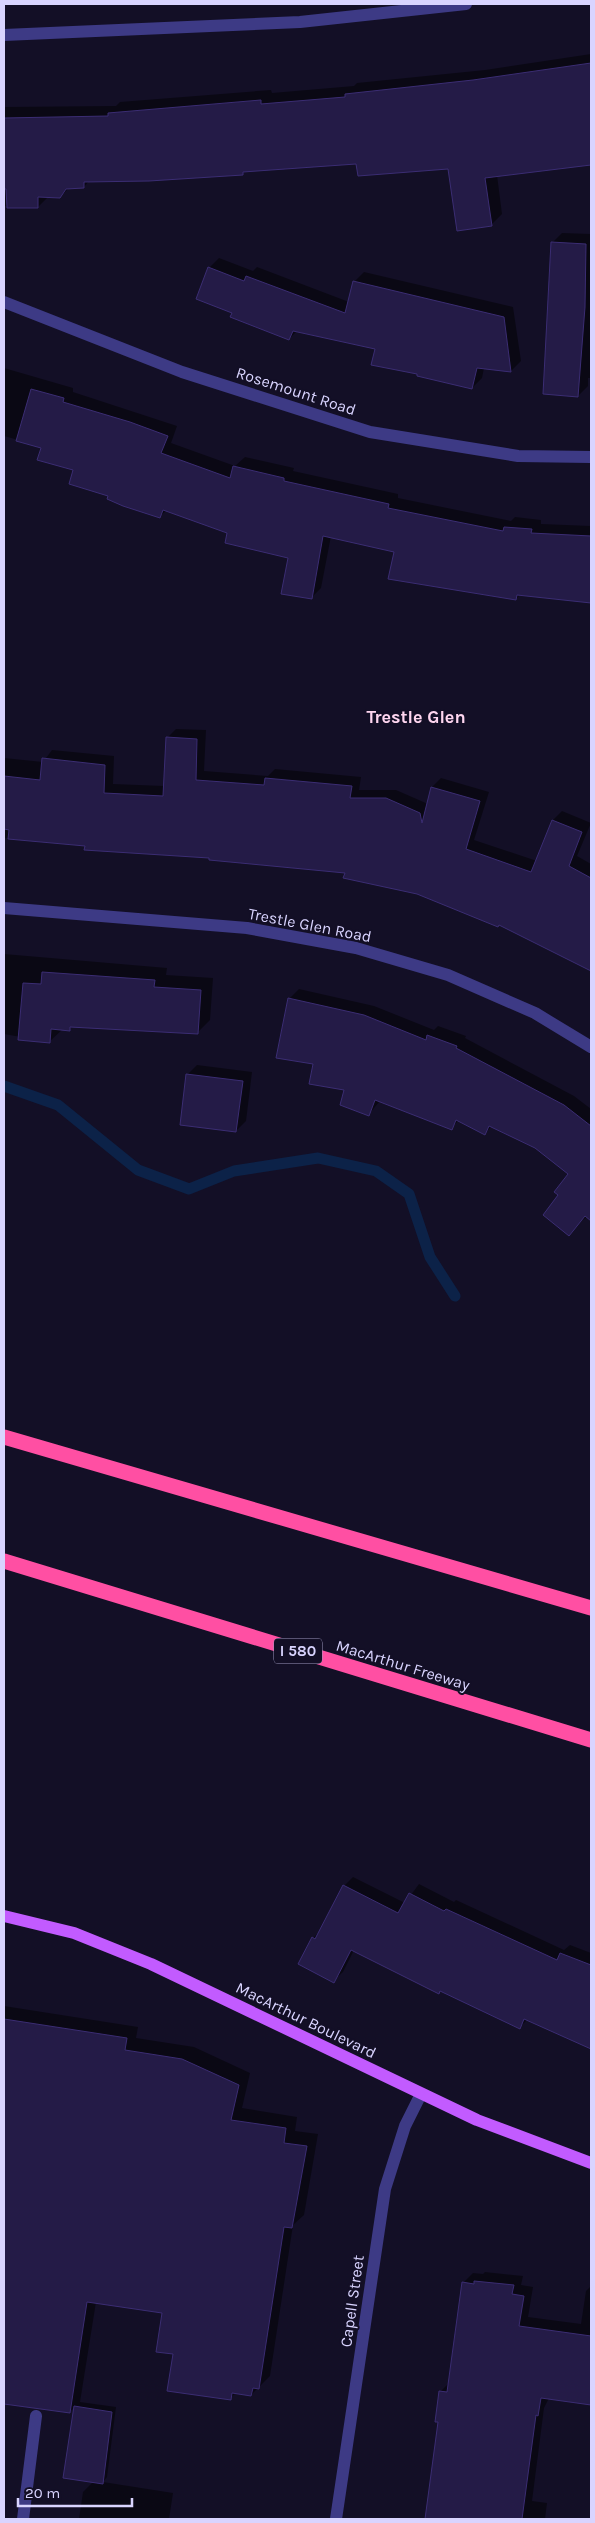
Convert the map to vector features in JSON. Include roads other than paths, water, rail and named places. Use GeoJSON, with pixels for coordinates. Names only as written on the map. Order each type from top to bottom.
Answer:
{"type":"FeatureCollection","features":[{"type":"Feature","properties":{"kind":"highway"},"geometry":{"type":"LineString","coordinates":[[4,1437],[591,1608]]}},
{"type":"Feature","properties":{"kind":"highway","name":"MacArthur Freeway"},"geometry":{"type":"LineString","coordinates":[[4,1561],[591,1740]]}},
{"type":"Feature","properties":{"kind":"main road","name":"MacArthur Boulevard"},"geometry":{"type":"LineString","coordinates":[[4,1916],[74,1933],[151,1964],[477,2120],[591,2163]]}},
{"type":"Feature","properties":{"kind":"street"},"geometry":{"type":"LineString","coordinates":[[4,35],[300,22],[466,4]]}},
{"type":"Feature","properties":{"kind":"street","name":"Rosemount Road"},"geometry":{"type":"LineString","coordinates":[[4,302],[182,372],[370,432],[518,456],[591,457]]}},
{"type":"Feature","properties":{"kind":"street","name":"Trestle Glen Road"},"geometry":{"type":"LineString","coordinates":[[4,908],[247,928],[356,948],[448,976],[535,1013],[591,1047]]}},
{"type":"Feature","properties":{"kind":"street","name":"Capell Street"},"geometry":{"type":"LineString","coordinates":[[336,2519],[385,2189],[405,2126],[421,2094]]}},
{"type":"Feature","properties":{"kind":"street"},"geometry":{"type":"LineString","coordinates":[[23,2519],[36,2416]]}},
{"type":"Feature","properties":{"kind":"waterway"},"geometry":{"type":"LineString","coordinates":[[4,1086],[58,1105],[138,1170],[189,1189],[234,1171],[318,1158],[376,1171],[409,1194],[430,1257],[455,1296]]}},
{"type":"Feature","properties":{"kind":"district","name":"Trestle Glen"},"geometry":{"type":"Point","coordinates":[416,717]}}]}
